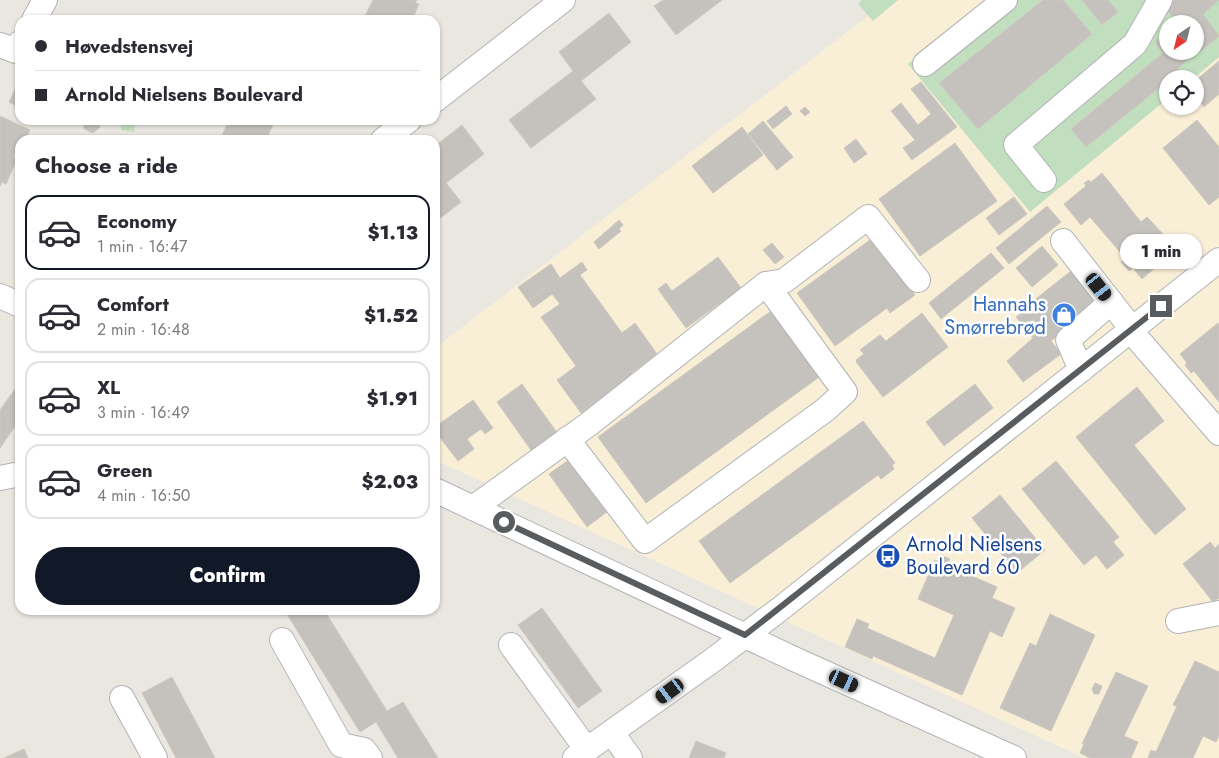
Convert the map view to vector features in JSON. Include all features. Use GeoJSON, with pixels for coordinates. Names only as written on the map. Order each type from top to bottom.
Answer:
{"type":"FeatureCollection","features":[{"type":"Feature","properties":{"kind":"street"},"geometry":{"type":"LineString","coordinates":[[37,15],[46,0]]}},
{"type":"Feature","properties":{"kind":"street"},"geometry":{"type":"LineString","coordinates":[[440,96],[563,0]]}},
{"type":"Feature","properties":{"kind":"street"},"geometry":{"type":"LineString","coordinates":[[925,64],[1004,0]]}},
{"type":"Feature","properties":{"kind":"street"},"geometry":{"type":"LineString","coordinates":[[1044,180],[1016,145],[1135,44],[1160,0]]}},
{"type":"Feature","properties":{"kind":"street"},"geometry":{"type":"LineString","coordinates":[[0,45],[15,51]]}},
{"type":"Feature","properties":{"kind":"street"},"geometry":{"type":"LineString","coordinates":[[390,135],[402,125]]}},
{"type":"Feature","properties":{"kind":"street"},"geometry":{"type":"LineString","coordinates":[[473,508],[568,439],[766,284],[784,282],[868,217],[918,280]]}},
{"type":"Feature","properties":{"kind":"street"},"geometry":{"type":"LineString","coordinates":[[1063,241],[1131,330],[1219,433]]}},
{"type":"Feature","properties":{"kind":"street"},"geometry":{"type":"LineString","coordinates":[[511,645],[581,754],[745,635],[1219,260]]}},
{"type":"Feature","properties":{"kind":"street"},"geometry":{"type":"LineString","coordinates":[[568,439],[645,541],[824,410],[845,392],[766,284]]}},
{"type":"Feature","properties":{"kind":"street"},"geometry":{"type":"LineString","coordinates":[[0,296],[15,303]]}},
{"type":"Feature","properties":{"kind":"street"},"geometry":{"type":"LineString","coordinates":[[1081,370],[1068,340],[1111,302]]}},
{"type":"Feature","properties":{"kind":"street"},"geometry":{"type":"LineString","coordinates":[[0,478],[15,475]]}},
{"type":"Feature","properties":{"kind":"street"},"geometry":{"type":"LineString","coordinates":[[440,492],[1014,758]]}},
{"type":"Feature","properties":{"kind":"street"},"geometry":{"type":"LineString","coordinates":[[1178,621],[1219,613]]}},
{"type":"Feature","properties":{"kind":"street"},"geometry":{"type":"LineString","coordinates":[[282,640],[341,745],[364,750],[370,758]]}},
{"type":"Feature","properties":{"kind":"street"},"geometry":{"type":"LineString","coordinates":[[122,698],[155,758]]}},
{"type":"Feature","properties":{"kind":"street"},"geometry":{"type":"LineString","coordinates":[[612,733],[630,758]]}},
{"type":"Feature","properties":{"kind":"shaded area"},"geometry":{"type":"Polygon","coordinates":[[[889,0],[1219,0],[1219,758],[1084,758],[440,462],[440,344],[889,0]]]}},
{"type":"Feature","properties":{"kind":"green space"},"geometry":{"type":"Polygon","coordinates":[[[862,0],[898,0],[873,21],[858,4],[862,0]]]}},
{"type":"Feature","properties":{"kind":"green space"},"geometry":{"type":"Polygon","coordinates":[[[986,0],[1219,0],[1219,57],[1204,70],[1159,70],[1159,106],[1030,212],[908,64],[986,0]]]}},
{"type":"Feature","properties":{"kind":"green space"},"geometry":{"type":"Polygon","coordinates":[[[121,125],[135,125],[134,132],[121,130],[121,125]]]}},
{"type":"Feature","properties":{"kind":"building"},"geometry":{"type":"Polygon","coordinates":[[[373,0],[417,0],[415,3],[419,4],[414,15],[366,15],[373,0]]]}},
{"type":"Feature","properties":{"kind":"building"},"geometry":{"type":"Polygon","coordinates":[[[663,0],[722,0],[676,35],[654,6],[663,0]]]}},
{"type":"Feature","properties":{"kind":"building"},"geometry":{"type":"Polygon","coordinates":[[[1043,0],[1063,0],[1092,34],[978,129],[939,83],[1043,0]]]}},
{"type":"Feature","properties":{"kind":"building"},"geometry":{"type":"Polygon","coordinates":[[[1082,0],[1108,0],[1118,12],[1102,25],[1082,0]]]}},
{"type":"Feature","properties":{"kind":"building"},"geometry":{"type":"Polygon","coordinates":[[[1169,0],[1219,0],[1204,15],[1171,15],[1163,5],[1169,0]]]}},
{"type":"Feature","properties":{"kind":"building"},"geometry":{"type":"Polygon","coordinates":[[[609,13],[631,42],[581,81],[596,99],[531,148],[509,120],[573,71],[559,52],[609,13]]]}},
{"type":"Feature","properties":{"kind":"building"},"geometry":{"type":"Polygon","coordinates":[[[1204,15],[1219,36],[1204,48],[1204,15]]]}},
{"type":"Feature","properties":{"kind":"building"},"geometry":{"type":"Polygon","coordinates":[[[1159,39],[1159,48],[1155,42],[1159,39]]]}},
{"type":"Feature","properties":{"kind":"building"},"geometry":{"type":"Polygon","coordinates":[[[1159,56],[1159,60],[1188,60],[1178,68],[1179,70],[1159,70],[1159,88],[1086,147],[1071,129],[1159,56]]]}},
{"type":"Feature","properties":{"kind":"building"},"geometry":{"type":"Polygon","coordinates":[[[1219,61],[1219,94],[1204,107],[1204,74],[1219,61]]]}},
{"type":"Feature","properties":{"kind":"building"},"geometry":{"type":"Polygon","coordinates":[[[921,82],[957,127],[912,160],[903,148],[915,140],[891,111],[901,103],[918,125],[931,114],[911,89],[921,82]]]}},
{"type":"Feature","properties":{"kind":"building"},"geometry":{"type":"Polygon","coordinates":[[[15,89],[15,105],[9,102],[15,89]]]}},
{"type":"Feature","properties":{"kind":"building"},"geometry":{"type":"Polygon","coordinates":[[[786,106],[792,114],[773,129],[767,121],[786,106]]]}},
{"type":"Feature","properties":{"kind":"building"},"geometry":{"type":"Polygon","coordinates":[[[805,107],[810,112],[805,116],[800,111],[805,107]]]}},
{"type":"Feature","properties":{"kind":"building"},"geometry":{"type":"Polygon","coordinates":[[[0,116],[15,123],[15,125],[30,130],[28,135],[15,135],[15,152],[13,157],[15,158],[15,164],[6,184],[2,182],[0,186],[0,116]]]}},
{"type":"Feature","properties":{"kind":"building"},"geometry":{"type":"Polygon","coordinates":[[[1197,120],[1219,147],[1219,197],[1209,205],[1163,148],[1197,120]]]}},
{"type":"Feature","properties":{"kind":"building"},"geometry":{"type":"Polygon","coordinates":[[[763,121],[793,157],[777,170],[748,134],[763,121]]]}},
{"type":"Feature","properties":{"kind":"building"},"geometry":{"type":"Polygon","coordinates":[[[84,125],[100,125],[100,127],[93,133],[84,129],[84,125]]]}},
{"type":"Feature","properties":{"kind":"building"},"geometry":{"type":"Polygon","coordinates":[[[227,125],[273,125],[268,135],[222,135],[227,125]]]}},
{"type":"Feature","properties":{"kind":"building"},"geometry":{"type":"Polygon","coordinates":[[[462,125],[484,154],[446,183],[461,202],[440,218],[440,142],[462,125]]]}},
{"type":"Feature","properties":{"kind":"building"},"geometry":{"type":"Polygon","coordinates":[[[742,127],[763,155],[713,193],[692,166],[742,127]]]}},
{"type":"Feature","properties":{"kind":"building"},"geometry":{"type":"Polygon","coordinates":[[[856,139],[867,154],[854,163],[844,148],[856,139]]]}},
{"type":"Feature","properties":{"kind":"building"},"geometry":{"type":"Polygon","coordinates":[[[955,143],[997,201],[920,256],[879,199],[955,143]]]}},
{"type":"Feature","properties":{"kind":"building"},"geometry":{"type":"Polygon","coordinates":[[[1102,173],[1141,222],[1147,217],[1177,249],[1142,279],[1133,268],[1129,271],[1121,262],[1126,259],[1090,217],[1081,225],[1064,204],[1086,186],[1084,183],[1089,180],[1091,182],[1102,173]]]}},
{"type":"Feature","properties":{"kind":"building"},"geometry":{"type":"Polygon","coordinates":[[[1014,197],[1027,214],[999,235],[986,218],[1014,197]]]}},
{"type":"Feature","properties":{"kind":"building"},"geometry":{"type":"Polygon","coordinates":[[[1047,206],[1061,222],[1009,264],[996,248],[1047,206]]]}},
{"type":"Feature","properties":{"kind":"building"},"geometry":{"type":"Polygon","coordinates":[[[619,220],[623,225],[619,229],[621,231],[599,249],[594,242],[619,220]]]}},
{"type":"Feature","properties":{"kind":"building"},"geometry":{"type":"Polygon","coordinates":[[[874,237],[915,295],[890,313],[887,308],[835,346],[797,293],[874,237]]]}},
{"type":"Feature","properties":{"kind":"building"},"geometry":{"type":"Polygon","coordinates":[[[772,243],[784,257],[775,264],[763,250],[772,243]]]}},
{"type":"Feature","properties":{"kind":"building"},"geometry":{"type":"Polygon","coordinates":[[[1042,246],[1058,265],[1032,287],[1016,268],[1042,246]]]}},
{"type":"Feature","properties":{"kind":"building"},"geometry":{"type":"Polygon","coordinates":[[[991,253],[1004,268],[941,319],[929,303],[991,253]]]}},
{"type":"Feature","properties":{"kind":"building"},"geometry":{"type":"Polygon","coordinates":[[[718,257],[741,288],[686,328],[658,289],[666,283],[672,291],[718,257]]]}},
{"type":"Feature","properties":{"kind":"building"},"geometry":{"type":"Polygon","coordinates":[[[582,262],[587,270],[580,275],[622,333],[635,323],[657,354],[631,373],[633,375],[581,413],[557,380],[576,366],[541,317],[560,304],[552,294],[533,308],[528,301],[582,262]]]}},
{"type":"Feature","properties":{"kind":"building"},"geometry":{"type":"Polygon","coordinates":[[[551,264],[560,278],[528,301],[518,287],[551,264]]]}},
{"type":"Feature","properties":{"kind":"building"},"geometry":{"type":"Polygon","coordinates":[[[1076,267],[1102,300],[1051,341],[1061,354],[1023,382],[1007,361],[1033,338],[1016,317],[1025,310],[1023,309],[1076,267]]]}},
{"type":"Feature","properties":{"kind":"building"},"geometry":{"type":"Polygon","coordinates":[[[771,311],[819,377],[646,503],[598,437],[771,311]]]}},
{"type":"Feature","properties":{"kind":"building"},"geometry":{"type":"Polygon","coordinates":[[[922,313],[948,347],[883,397],[857,363],[856,360],[864,354],[860,350],[880,335],[886,341],[922,313]]]}},
{"type":"Feature","properties":{"kind":"building"},"geometry":{"type":"Polygon","coordinates":[[[1218,323],[1219,402],[1194,371],[1191,373],[1185,365],[1187,363],[1180,354],[1218,323]]]}},
{"type":"Feature","properties":{"kind":"building"},"geometry":{"type":"Polygon","coordinates":[[[522,384],[558,434],[533,453],[497,402],[522,384]]]}},
{"type":"Feature","properties":{"kind":"building"},"geometry":{"type":"Polygon","coordinates":[[[975,384],[993,408],[944,446],[926,422],[975,384]]]}},
{"type":"Feature","properties":{"kind":"building"},"geometry":{"type":"Polygon","coordinates":[[[1137,387],[1164,421],[1134,445],[1186,509],[1155,535],[1076,437],[1137,387]]]}},
{"type":"Feature","properties":{"kind":"building"},"geometry":{"type":"Polygon","coordinates":[[[15,389],[15,426],[0,448],[0,410],[15,389]]]}},
{"type":"Feature","properties":{"kind":"building"},"geometry":{"type":"Polygon","coordinates":[[[473,400],[493,428],[485,434],[481,429],[467,439],[474,449],[458,461],[440,438],[440,423],[473,400]]]}},
{"type":"Feature","properties":{"kind":"building"},"geometry":{"type":"Polygon","coordinates":[[[863,421],[895,463],[892,465],[894,469],[881,479],[878,475],[730,583],[699,541],[863,421]]]}},
{"type":"Feature","properties":{"kind":"building"},"geometry":{"type":"Polygon","coordinates":[[[574,456],[612,508],[587,527],[549,474],[574,456]]]}},
{"type":"Feature","properties":{"kind":"building"},"geometry":{"type":"Polygon","coordinates":[[[1056,461],[1119,537],[1113,542],[1124,555],[1107,569],[1096,555],[1084,565],[1022,489],[1056,461]]]}},
{"type":"Feature","properties":{"kind":"building"},"geometry":{"type":"Polygon","coordinates":[[[1000,495],[1045,550],[1017,573],[972,518],[1000,495]]]}},
{"type":"Feature","properties":{"kind":"building"},"geometry":{"type":"Polygon","coordinates":[[[1210,542],[1215,548],[1219,544],[1219,598],[1213,602],[1183,564],[1210,542]]]}},
{"type":"Feature","properties":{"kind":"building"},"geometry":{"type":"Polygon","coordinates":[[[941,555],[950,559],[947,565],[997,587],[992,598],[1015,608],[1002,637],[990,631],[962,695],[873,656],[872,659],[845,647],[857,619],[869,624],[867,628],[935,658],[954,615],[918,599],[935,560],[938,561],[941,555]]]}},
{"type":"Feature","properties":{"kind":"building"},"geometry":{"type":"Polygon","coordinates":[[[542,608],[602,691],[578,708],[518,625],[542,608]]]}},
{"type":"Feature","properties":{"kind":"building"},"geometry":{"type":"Polygon","coordinates":[[[1050,614],[1095,635],[1051,731],[1000,708],[1030,643],[1036,646],[1050,614]]]}},
{"type":"Feature","properties":{"kind":"building"},"geometry":{"type":"Polygon","coordinates":[[[287,615],[327,615],[387,711],[403,702],[438,758],[398,758],[376,722],[360,732],[287,615]]]}},
{"type":"Feature","properties":{"kind":"building"},"geometry":{"type":"Polygon","coordinates":[[[1195,661],[1219,672],[1219,736],[1216,742],[1203,736],[1193,758],[1148,758],[1151,750],[1156,752],[1177,706],[1173,705],[1195,661]]]}},
{"type":"Feature","properties":{"kind":"building"},"geometry":{"type":"Polygon","coordinates":[[[1116,672],[1148,686],[1124,736],[1138,742],[1131,758],[1090,758],[1080,753],[1084,744],[1082,744],[1116,672]]]}},
{"type":"Feature","properties":{"kind":"building"},"geometry":{"type":"Polygon","coordinates":[[[172,677],[215,758],[176,758],[142,693],[172,677]]]}},
{"type":"Feature","properties":{"kind":"building"},"geometry":{"type":"Polygon","coordinates":[[[1095,683],[1102,686],[1099,694],[1094,694],[1092,689],[1095,683]]]}},
{"type":"Feature","properties":{"kind":"building"},"geometry":{"type":"Polygon","coordinates":[[[696,741],[726,753],[724,758],[689,758],[696,741]]]}},
{"type":"Feature","properties":{"kind":"building"},"geometry":{"type":"Polygon","coordinates":[[[24,749],[28,758],[4,758],[24,749]]]}},
{"type":"Feature","properties":{"kind":"place","name":"Hannahs Smørrebrød"},"geometry":{"type":"Point","coordinates":[1064,315]}},
{"type":"Feature","properties":{"kind":"place","name":"Arnold Nielsens Boulevard 60"},"geometry":{"type":"Point","coordinates":[888,556]}},
{"type":"Feature","properties":{"kind":"route"},"geometry":{"type":"LineString","coordinates":[[504,522],[745,635],[1161,306]]}}]}
